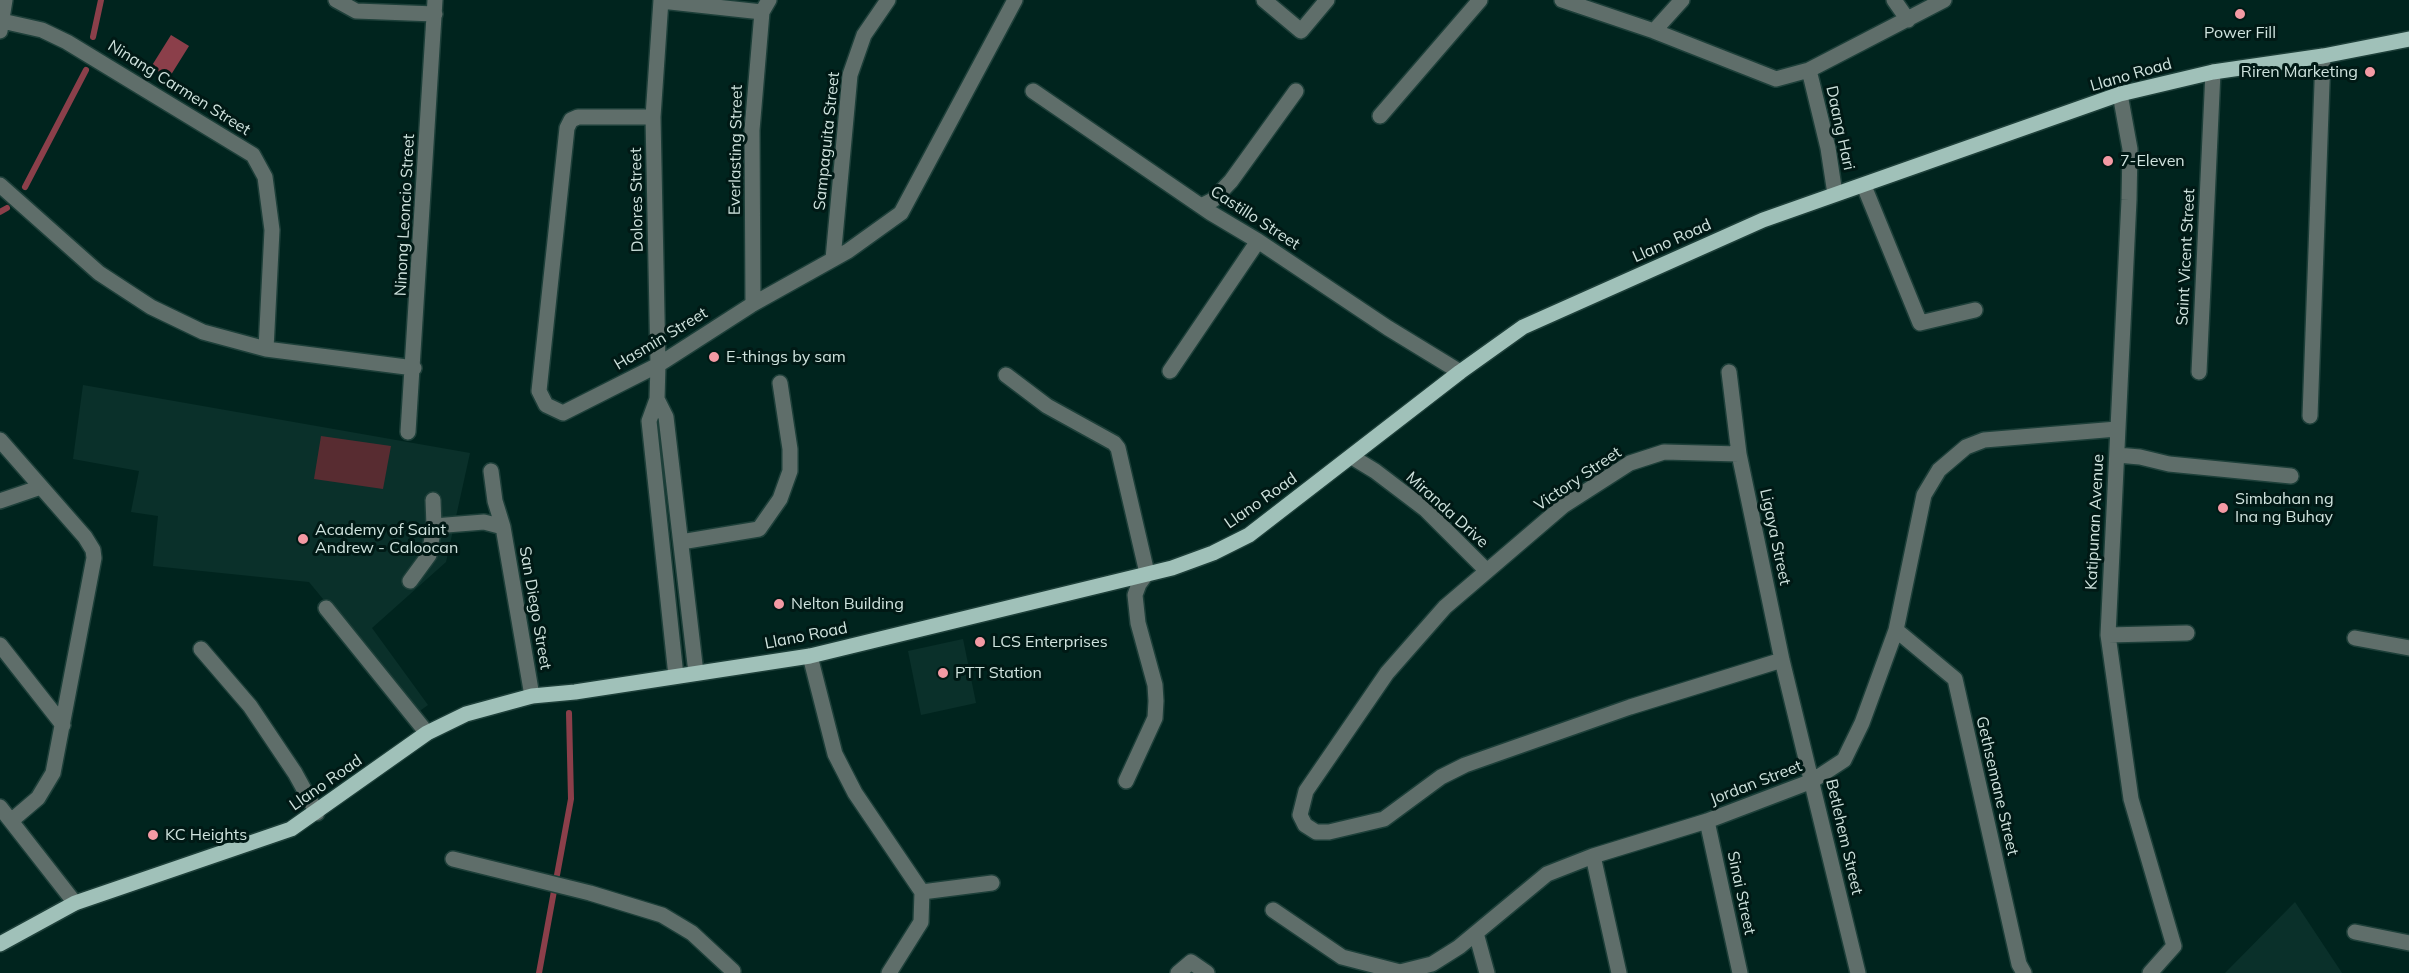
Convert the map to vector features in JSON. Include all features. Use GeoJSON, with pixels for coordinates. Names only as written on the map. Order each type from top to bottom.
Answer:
{"type":"FeatureCollection","features":[{"type":"Feature","properties":{"kind":"main road","name":"Llano Road"},"geometry":{"type":"LineString","coordinates":[[0,944],[75,903],[291,829],[317,813],[427,733],[466,714],[532,696],[810,656],[1183,564],[1213,553],[1249,535],[1460,372],[1523,327],[1763,220],[2120,94],[2213,72],[2323,56],[2409,39]]}},
{"type":"Feature","properties":{"kind":"street"},"geometry":{"type":"LineString","coordinates":[[1,26],[5,0]]}},
{"type":"Feature","properties":{"kind":"street"},"geometry":{"type":"LineString","coordinates":[[336,0],[356,11],[435,7]]}},
{"type":"Feature","properties":{"kind":"street"},"geometry":{"type":"LineString","coordinates":[[661,0],[765,6]]}},
{"type":"Feature","properties":{"kind":"street","name":"Dolores Street"},"geometry":{"type":"LineString","coordinates":[[661,0],[653,117],[658,365],[657,399],[649,421],[676,676]]}},
{"type":"Feature","properties":{"kind":"street","name":"Sampaguita Street"},"geometry":{"type":"LineString","coordinates":[[833,259],[850,75],[864,35],[888,0]]}},
{"type":"Feature","properties":{"kind":"street","name":"Hasmin Street"},"geometry":{"type":"LineString","coordinates":[[653,117],[578,117],[571,120],[567,128],[538,391],[546,405],[563,413],[658,365],[753,303],[833,259],[901,213],[1015,0]]}},
{"type":"Feature","properties":{"kind":"street"},"geometry":{"type":"LineString","coordinates":[[1264,0],[1301,31],[1327,0]]}},
{"type":"Feature","properties":{"kind":"street"},"geometry":{"type":"LineString","coordinates":[[1380,116],[1480,0]]}},
{"type":"Feature","properties":{"kind":"street"},"geometry":{"type":"LineString","coordinates":[[1562,0],[1654,31],[1776,79],[1809,70],[1944,0]]}},
{"type":"Feature","properties":{"kind":"street"},"geometry":{"type":"LineString","coordinates":[[1654,31],[1682,0]]}},
{"type":"Feature","properties":{"kind":"street"},"geometry":{"type":"LineString","coordinates":[[1894,0],[1908,20]]}},
{"type":"Feature","properties":{"kind":"street","name":"Everlasting Street"},"geometry":{"type":"LineString","coordinates":[[753,303],[752,130],[765,6]]}},
{"type":"Feature","properties":{"kind":"street","name":"Ninong Leoncio Street"},"geometry":{"type":"LineString","coordinates":[[408,432],[414,368],[435,7]]}},
{"type":"Feature","properties":{"kind":"street","name":"Ninang Carmen Street"},"geometry":{"type":"LineString","coordinates":[[1,26],[42,30],[67,42],[253,155],[265,177],[273,230],[266,349]]}},
{"type":"Feature","properties":{"kind":"street"},"geometry":{"type":"LineString","coordinates":[[2310,416],[2323,56]]}},
{"type":"Feature","properties":{"kind":"street","name":"Daang Hari"},"geometry":{"type":"LineString","coordinates":[[1809,70],[1828,148],[1835,194]]}},
{"type":"Feature","properties":{"kind":"street","name":"Saint Vicent Street"},"geometry":{"type":"LineString","coordinates":[[2199,372],[2213,72]]}},
{"type":"Feature","properties":{"kind":"street","name":"Castillo Street"},"geometry":{"type":"LineString","coordinates":[[1033,91],[1201,206],[1258,240],[1388,328],[1460,372]]}},
{"type":"Feature","properties":{"kind":"street"},"geometry":{"type":"LineString","coordinates":[[1201,206],[1214,200],[1232,181],[1296,92]]}},
{"type":"Feature","properties":{"kind":"street","name":"Katipunan Avenue"},"geometry":{"type":"LineString","coordinates":[[2120,94],[2130,149],[2108,635],[2131,799],[2174,946],[2151,973]]}},
{"type":"Feature","properties":{"kind":"street"},"geometry":{"type":"LineString","coordinates":[[0,185],[99,273],[151,307],[203,332],[266,349],[414,368]]}},
{"type":"Feature","properties":{"kind":"street"},"geometry":{"type":"LineString","coordinates":[[1864,186],[1920,323],[1975,310]]}},
{"type":"Feature","properties":{"kind":"street"},"geometry":{"type":"LineString","coordinates":[[1170,371],[1258,240]]}},
{"type":"Feature","properties":{"kind":"street","name":"Ligaya Street"},"geometry":{"type":"LineString","coordinates":[[1729,372],[1739,454],[1782,660],[1795,709]]}},
{"type":"Feature","properties":{"kind":"street"},"geometry":{"type":"LineString","coordinates":[[1006,375],[1047,406],[1114,443],[1118,448],[1147,573],[1138,584],[1135,595],[1138,623],[1155,685],[1155,718],[1126,781]]}},
{"type":"Feature","properties":{"kind":"street"},"geometry":{"type":"LineString","coordinates":[[681,542],[759,529],[780,499],[790,471],[790,449],[780,383]]}},
{"type":"Feature","properties":{"kind":"street","name":"Dolores Street"},"geometry":{"type":"LineString","coordinates":[[657,399],[666,417],[696,674]]}},
{"type":"Feature","properties":{"kind":"street","name":"Jordan Street"},"geometry":{"type":"LineString","coordinates":[[1273,910],[1342,957],[1401,972],[1432,964],[1459,947],[1547,874],[1593,856],[1707,821],[1812,781],[1844,760],[1862,723],[1896,630],[1924,495],[1939,470],[1966,447],[1984,440],[2117,429]]}},
{"type":"Feature","properties":{"kind":"street"},"geometry":{"type":"LineString","coordinates":[[0,440],[90,543],[94,558],[53,773],[38,798],[11,820]]}},
{"type":"Feature","properties":{"kind":"street","name":"Victory Street"},"geometry":{"type":"LineString","coordinates":[[1739,454],[1664,452],[1630,463],[1563,506],[1445,607],[1387,674],[1306,791],[1300,815],[1305,825],[1316,832],[1329,832],[1384,819],[1441,777],[1465,765],[1630,707],[1782,660]]}},
{"type":"Feature","properties":{"kind":"street"},"geometry":{"type":"LineString","coordinates":[[2117,455],[2140,457],[2169,464],[2291,476]]}},
{"type":"Feature","properties":{"kind":"street","name":"Miranda Drive"},"geometry":{"type":"LineString","coordinates":[[1352,457],[1375,471],[1425,509],[1487,571]]}},
{"type":"Feature","properties":{"kind":"street","name":"San Diego Street"},"geometry":{"type":"LineString","coordinates":[[491,471],[532,696]]}},
{"type":"Feature","properties":{"kind":"street"},"geometry":{"type":"LineString","coordinates":[[0,501],[41,487]]}},
{"type":"Feature","properties":{"kind":"street"},"geometry":{"type":"LineString","coordinates":[[410,581],[429,555],[434,526],[433,500]]}},
{"type":"Feature","properties":{"kind":"street","name":"San Diego Street"},"geometry":{"type":"LineString","coordinates":[[434,526],[484,522],[502,527]]}},
{"type":"Feature","properties":{"kind":"street"},"geometry":{"type":"LineString","coordinates":[[326,608],[427,733]]}},
{"type":"Feature","properties":{"kind":"street","name":"Gethsemane Street"},"geometry":{"type":"LineString","coordinates":[[1896,630],[1954,679],[2019,964],[2025,973]]}},
{"type":"Feature","properties":{"kind":"street"},"geometry":{"type":"LineString","coordinates":[[2108,635],[2187,633]]}},
{"type":"Feature","properties":{"kind":"street"},"geometry":{"type":"LineString","coordinates":[[2355,638],[2409,648]]}},
{"type":"Feature","properties":{"kind":"street"},"geometry":{"type":"LineString","coordinates":[[0,645],[63,726]]}},
{"type":"Feature","properties":{"kind":"street"},"geometry":{"type":"LineString","coordinates":[[201,649],[250,706],[295,773],[317,813]]}},
{"type":"Feature","properties":{"kind":"street"},"geometry":{"type":"LineString","coordinates":[[810,656],[835,754],[855,793],[922,892],[921,922],[889,973]]}},
{"type":"Feature","properties":{"kind":"street","name":"Betlehem Street"},"geometry":{"type":"LineString","coordinates":[[1795,709],[1858,973]]}},
{"type":"Feature","properties":{"kind":"street"},"geometry":{"type":"LineString","coordinates":[[0,807],[75,903]]}},
{"type":"Feature","properties":{"kind":"street","name":"Sinai Street"},"geometry":{"type":"LineString","coordinates":[[1707,821],[1740,973]]}},
{"type":"Feature","properties":{"kind":"street"},"geometry":{"type":"LineString","coordinates":[[1593,856],[1619,973]]}},
{"type":"Feature","properties":{"kind":"street"},"geometry":{"type":"LineString","coordinates":[[453,859],[590,893],[662,915],[692,933],[733,971]]}},
{"type":"Feature","properties":{"kind":"street"},"geometry":{"type":"LineString","coordinates":[[922,892],[992,883]]}},
{"type":"Feature","properties":{"kind":"street"},"geometry":{"type":"LineString","coordinates":[[2355,932],[2409,943]]}},
{"type":"Feature","properties":{"kind":"street"},"geometry":{"type":"LineString","coordinates":[[1476,933],[1487,973]]}},
{"type":"Feature","properties":{"kind":"street"},"geometry":{"type":"LineString","coordinates":[[1178,973],[1191,962],[1207,973]]}},
{"type":"Feature","properties":{"kind":"shaded area"},"geometry":{"type":"Polygon","coordinates":[[[171,35],[189,46],[169,78],[151,67],[171,35]]]}},
{"type":"Feature","properties":{"kind":"shaded area","name":"Academy of Saint Andrew - Caloocan"},"geometry":{"type":"Polygon","coordinates":[[[83,385],[470,453],[446,562],[372,628],[428,705],[417,713],[309,582],[153,566],[158,516],[131,512],[139,471],[73,459],[83,385]]]}},
{"type":"Feature","properties":{"kind":"shaded area"},"geometry":{"type":"Polygon","coordinates":[[[321,436],[391,446],[383,489],[314,479],[321,436]]]}},
{"type":"Feature","properties":{"kind":"shaded area"},"geometry":{"type":"Polygon","coordinates":[[[963,639],[976,703],[921,715],[908,651],[963,639]]]}},
{"type":"Feature","properties":{"kind":"shaded area"},"geometry":{"type":"Polygon","coordinates":[[[2295,902],[2342,973],[2225,973],[2295,902]]]}},
{"type":"Feature","properties":{"kind":"waterway"},"geometry":{"type":"LineString","coordinates":[[93,37],[101,0]]}},
{"type":"Feature","properties":{"kind":"waterway"},"geometry":{"type":"LineString","coordinates":[[25,187],[86,70]]}},
{"type":"Feature","properties":{"kind":"waterway"},"geometry":{"type":"LineString","coordinates":[[0,212],[7,208]]}},
{"type":"Feature","properties":{"kind":"waterway"},"geometry":{"type":"LineString","coordinates":[[557,875],[571,799],[569,713]]}},
{"type":"Feature","properties":{"kind":"waterway"},"geometry":{"type":"LineString","coordinates":[[539,973],[554,891]]}},
{"type":"Feature","properties":{"kind":"place","name":"Power Fill"},"geometry":{"type":"Point","coordinates":[2240,14]}},
{"type":"Feature","properties":{"kind":"place","name":"Riren Marketing"},"geometry":{"type":"Point","coordinates":[2370,72]}},
{"type":"Feature","properties":{"kind":"place","name":"7-Eleven"},"geometry":{"type":"Point","coordinates":[2108,161]}},
{"type":"Feature","properties":{"kind":"place","name":"E-things by sam"},"geometry":{"type":"Point","coordinates":[714,357]}},
{"type":"Feature","properties":{"kind":"place","name":"Simbahan ng Ina ng Buhay"},"geometry":{"type":"Point","coordinates":[2223,508]}},
{"type":"Feature","properties":{"kind":"place","name":"Academy of Saint Andrew - Caloocan"},"geometry":{"type":"Point","coordinates":[303,539]}},
{"type":"Feature","properties":{"kind":"place","name":"Nelton Building"},"geometry":{"type":"Point","coordinates":[779,604]}},
{"type":"Feature","properties":{"kind":"place","name":"LCS Enterprises"},"geometry":{"type":"Point","coordinates":[980,642]}},
{"type":"Feature","properties":{"kind":"place","name":"PTT Station"},"geometry":{"type":"Point","coordinates":[943,673]}},
{"type":"Feature","properties":{"kind":"place","name":"KC Heights"},"geometry":{"type":"Point","coordinates":[153,835]}}]}
